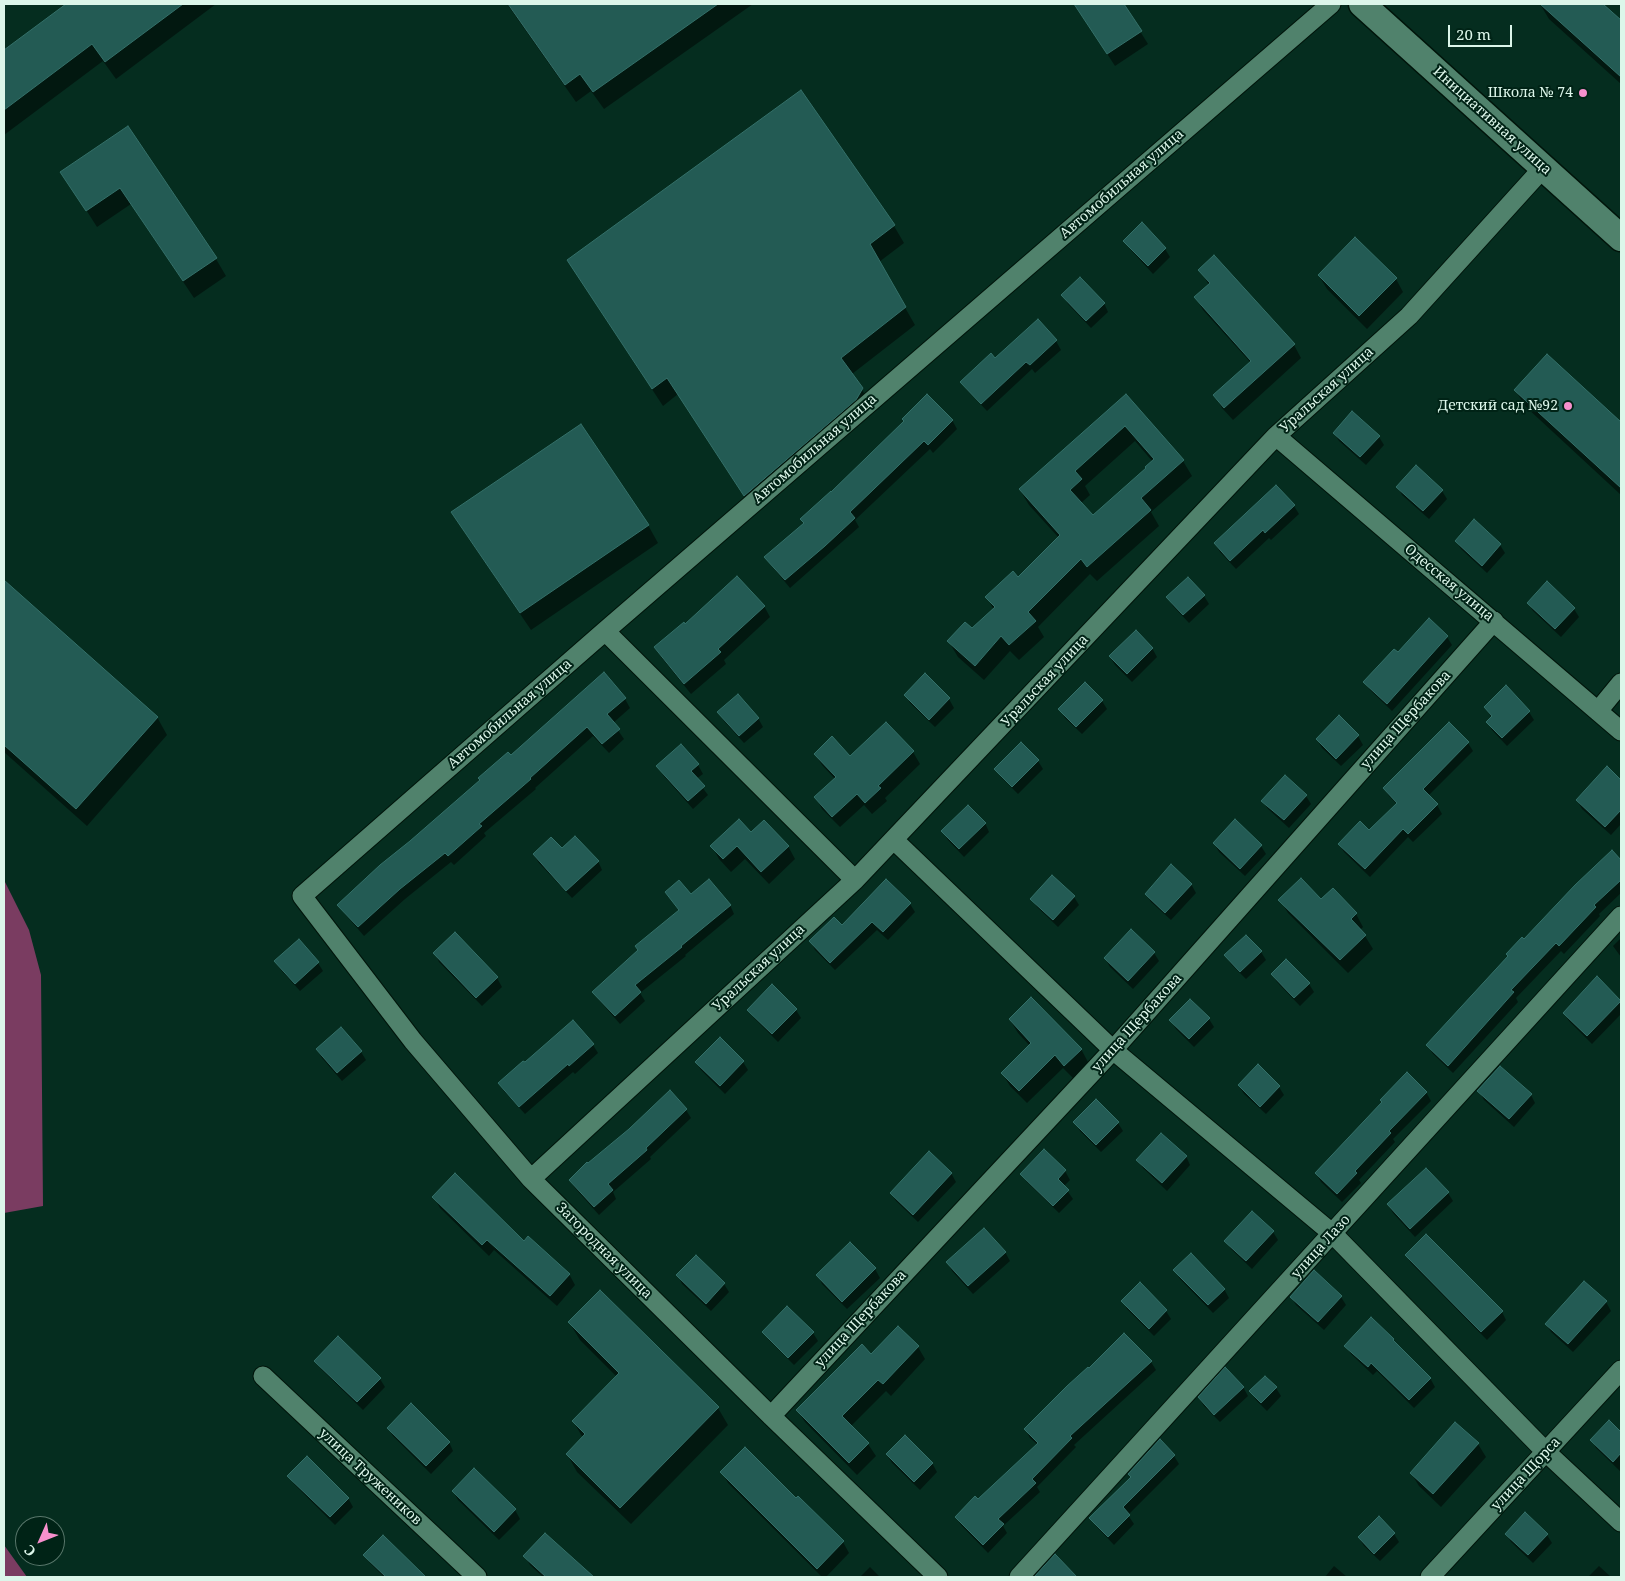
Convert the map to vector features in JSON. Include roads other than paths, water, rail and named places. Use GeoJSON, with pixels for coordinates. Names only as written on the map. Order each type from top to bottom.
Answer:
{"type":"FeatureCollection","features":[{"type":"Feature","properties":{"kind":"main road","name":"Инициативная улица"},"geometry":{"type":"LineString","coordinates":[[1362,4],[1621,238]]}},
{"type":"Feature","properties":{"kind":"street","name":"Автомобильная улица"},"geometry":{"type":"LineString","coordinates":[[302,896],[604,631],[1331,4]]}},
{"type":"Feature","properties":{"kind":"street","name":"Уральская улица"},"geometry":{"type":"LineString","coordinates":[[531,1179],[855,880],[1276,436],[1409,316],[1543,168]]}},
{"type":"Feature","properties":{"kind":"street","name":"Одесская улица"},"geometry":{"type":"LineString","coordinates":[[1276,436],[1621,731]]}},
{"type":"Feature","properties":{"kind":"street","name":"улица Щербакова"},"geometry":{"type":"LineString","coordinates":[[771,1416],[1113,1050],[1494,621]]}},
{"type":"Feature","properties":{"kind":"street"},"geometry":{"type":"LineString","coordinates":[[604,631],[855,880]]}},
{"type":"Feature","properties":{"kind":"street"},"geometry":{"type":"LineString","coordinates":[[1598,711],[1621,683]]}},
{"type":"Feature","properties":{"kind":"street"},"geometry":{"type":"LineString","coordinates":[[894,840],[1113,1050],[1333,1234],[1546,1452],[1621,1522]]}},
{"type":"Feature","properties":{"kind":"street","name":"Загородная улица"},"geometry":{"type":"LineString","coordinates":[[302,896],[413,1041],[531,1179],[771,1416],[938,1577]]}},
{"type":"Feature","properties":{"kind":"street","name":"улица Лазо"},"geometry":{"type":"LineString","coordinates":[[1019,1577],[1621,916]]}},
{"type":"Feature","properties":{"kind":"street","name":"улица Щорса"},"geometry":{"type":"LineString","coordinates":[[1430,1577],[1621,1370]]}},
{"type":"Feature","properties":{"kind":"street","name":"улица Тружеников"},"geometry":{"type":"LineString","coordinates":[[263,1376],[477,1577]]}},
{"type":"Feature","properties":{"kind":"place","name":"Школа № 74"},"geometry":{"type":"Point","coordinates":[1583,93]}},
{"type":"Feature","properties":{"kind":"place","name":"Детский сад №92"},"geometry":{"type":"Point","coordinates":[1568,406]}}]}
